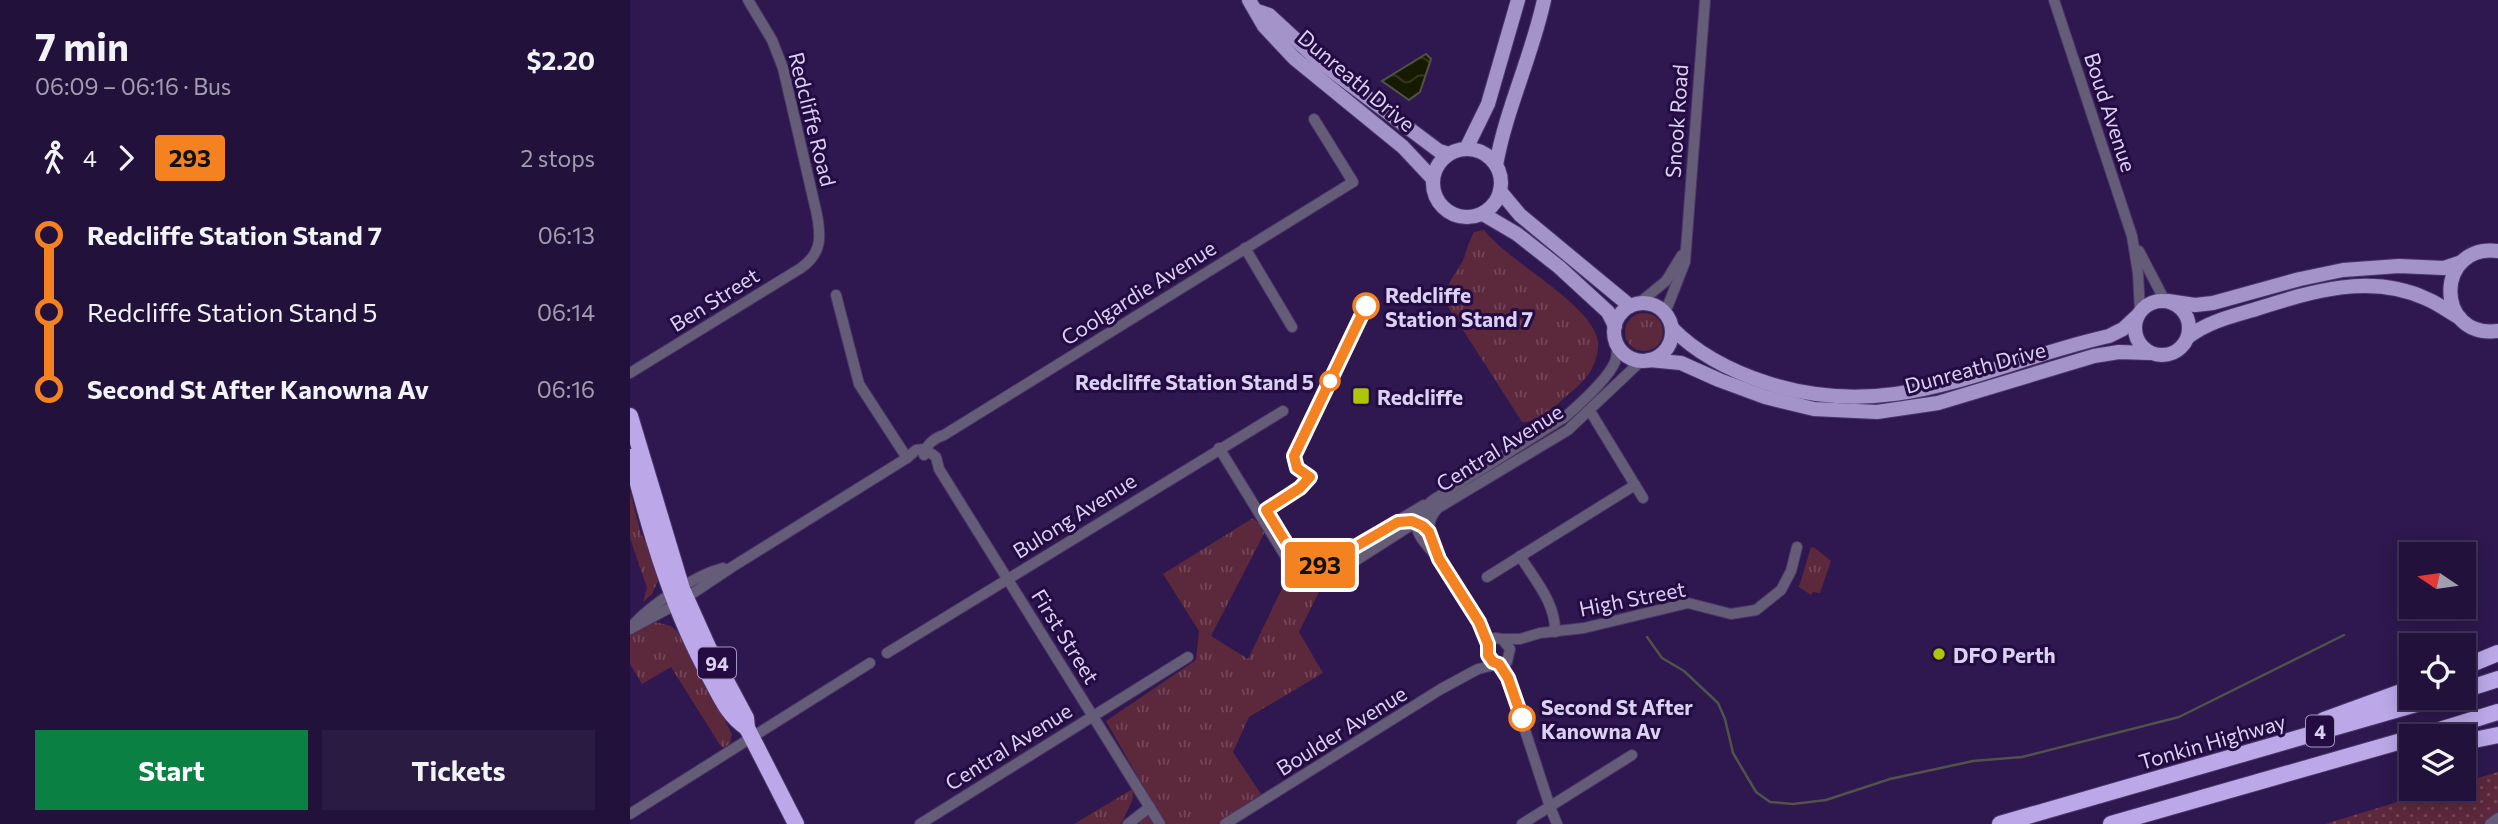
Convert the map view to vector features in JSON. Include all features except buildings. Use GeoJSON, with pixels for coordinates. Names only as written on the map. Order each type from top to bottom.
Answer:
{"type":"FeatureCollection","features":[{"type":"Feature","properties":{"kind":"highway","name":"94"},"geometry":{"type":"LineString","coordinates":[[630,416],[679,597]]}},
{"type":"Feature","properties":{"kind":"highway","name":"94"},"geometry":{"type":"LineString","coordinates":[[630,452],[645,512],[679,597],[746,718],[750,734],[796,824]]}},
{"type":"Feature","properties":{"kind":"highway"},"geometry":{"type":"LineString","coordinates":[[2476,662],[2498,653]]}},
{"type":"Feature","properties":{"kind":"highway"},"geometry":{"type":"LineString","coordinates":[[2476,686],[2498,679]]}},
{"type":"Feature","properties":{"kind":"highway"},"geometry":{"type":"LineString","coordinates":[[2204,766],[2399,693]]}},
{"type":"Feature","properties":{"kind":"highway","name":"Tonkin Highway"},"geometry":{"type":"LineString","coordinates":[[2000,824],[2399,709]]}},
{"type":"Feature","properties":{"kind":"highway"},"geometry":{"type":"LineString","coordinates":[[2459,724],[2498,712]]}},
{"type":"Feature","properties":{"kind":"highway"},"geometry":{"type":"LineString","coordinates":[[2476,740],[2498,735]]}},
{"type":"Feature","properties":{"kind":"highway","name":"4"},"geometry":{"type":"LineString","coordinates":[[2111,824],[2399,742]]}},
{"type":"Feature","properties":{"kind":"highway"},"geometry":{"type":"LineString","coordinates":[[2330,762],[2399,752]]}},
{"type":"Feature","properties":{"kind":"main road"},"geometry":{"type":"LineString","coordinates":[[1466,149],[1488,104],[1518,0]]}},
{"type":"Feature","properties":{"kind":"main road"},"geometry":{"type":"LineString","coordinates":[[1496,165],[1500,142],[1526,66],[1544,0]]}},
{"type":"Feature","properties":{"kind":"main road","name":"Dunreath Drive"},"geometry":{"type":"LineString","coordinates":[[1253,5],[1269,15],[1320,62],[1439,151],[1449,155]]}},
{"type":"Feature","properties":{"kind":"main road","name":"Dunreath Drive"},"geometry":{"type":"LineString","coordinates":[[1253,5],[1264,26],[1294,58],[1404,146],[1433,179]]}},
{"type":"Feature","properties":{"kind":"main road"},"geometry":{"type":"LineString","coordinates":[[1466,149],[1478,150],[1496,165],[1501,182],[1500,191],[1497,201],[1483,214],[1468,218],[1451,214],[1436,197],[1433,179],[1436,170],[1449,155],[1466,149]]}},
{"type":"Feature","properties":{"kind":"main road"},"geometry":{"type":"LineString","coordinates":[[1483,214],[1517,234],[1559,267],[1608,312],[1615,327],[1617,345],[1627,356],[1645,361],[1657,357],[1669,345],[1672,328],[1665,313],[1653,305],[1634,305],[1520,215],[1500,191]]}},
{"type":"Feature","properties":{"kind":"main road"},"geometry":{"type":"LineString","coordinates":[[2498,251],[2482,251],[2444,268],[2399,266],[2343,270],[2213,303],[2151,303],[2139,313],[2135,332],[2138,341],[2150,353],[2168,355],[2177,352],[2188,337],[2213,321],[2274,303],[2351,286],[2371,285],[2409,292],[2428,299],[2478,330],[2498,331]]}},
{"type":"Feature","properties":{"kind":"main road"},"geometry":{"type":"LineString","coordinates":[[2460,318],[2452,305],[2449,290],[2453,274],[2462,262]]}},
{"type":"Feature","properties":{"kind":"main road"},"geometry":{"type":"LineString","coordinates":[[2166,301],[2183,311],[2188,319],[2188,337]]}},
{"type":"Feature","properties":{"kind":"main road"},"geometry":{"type":"LineString","coordinates":[[1615,327],[1618,318],[1634,305]]}},
{"type":"Feature","properties":{"kind":"main road","name":"Dunreath Drive"},"geometry":{"type":"LineString","coordinates":[[1672,328],[1687,343],[1743,375],[1809,395],[1876,397],[1922,391],[2109,336],[2123,329],[2139,313]]}},
{"type":"Feature","properties":{"kind":"main road","name":"Dunreath Drive"},"geometry":{"type":"LineString","coordinates":[[1645,361],[1681,363],[1765,397],[1814,409],[1877,412],[1938,403],[2094,356],[2119,352],[2150,353]]}},
{"type":"Feature","properties":{"kind":"street","name":"Redcliffe Road"},"geometry":{"type":"LineString","coordinates":[[748,0],[772,40],[783,68],[819,228],[820,241],[816,254]]}},
{"type":"Feature","properties":{"kind":"street","name":"Snook Road"},"geometry":{"type":"LineString","coordinates":[[1665,313],[1685,262],[1705,0]]}},
{"type":"Feature","properties":{"kind":"street","name":"Boud Avenue"},"geometry":{"type":"LineString","coordinates":[[2054,0],[2132,236],[2138,273],[2139,313]]}},
{"type":"Feature","properties":{"kind":"street","name":"Coolgardie Avenue"},"geometry":{"type":"LineString","coordinates":[[630,629],[916,450],[927,453],[944,435],[1353,182],[1314,119]]}},
{"type":"Feature","properties":{"kind":"street","name":"Boud Avenue"},"geometry":{"type":"LineString","coordinates":[[2132,236],[2166,301]]}},
{"type":"Feature","properties":{"kind":"street"},"geometry":{"type":"LineString","coordinates":[[2482,251],[2498,243]]}},
{"type":"Feature","properties":{"kind":"street","name":"Snook Road"},"geometry":{"type":"LineString","coordinates":[[1634,305],[1666,281],[1685,246]]}},
{"type":"Feature","properties":{"kind":"street"},"geometry":{"type":"LineString","coordinates":[[1245,248],[1292,327]]}},
{"type":"Feature","properties":{"kind":"street","name":"Ben Street"},"geometry":{"type":"LineString","coordinates":[[630,373],[802,268],[816,254]]}},
{"type":"Feature","properties":{"kind":"street"},"geometry":{"type":"LineString","coordinates":[[836,295],[859,384],[907,458]]}},
{"type":"Feature","properties":{"kind":"street","name":"Central Avenue"},"geometry":{"type":"LineString","coordinates":[[1222,446],[1295,558],[1306,567],[1316,567],[1435,504],[1565,417],[1606,374],[1615,361],[1617,345]]}},
{"type":"Feature","properties":{"kind":"street","name":"Central Avenue"},"geometry":{"type":"LineString","coordinates":[[1421,527],[1422,511],[1568,430],[1617,382],[1645,361]]}},
{"type":"Feature","properties":{"kind":"street","name":"Bulong Avenue"},"geometry":{"type":"LineString","coordinates":[[887,653],[1283,411]]}},
{"type":"Feature","properties":{"kind":"street"},"geometry":{"type":"LineString","coordinates":[[1590,411],[1643,498]]}},
{"type":"Feature","properties":{"kind":"street","name":"Central Avenue"},"geometry":{"type":"LineString","coordinates":[[1222,446],[1294,570],[1307,580],[1330,577],[1385,542],[1421,527]]}},
{"type":"Feature","properties":{"kind":"street","name":"First Street"},"geometry":{"type":"LineString","coordinates":[[927,453],[936,457],[939,469],[1160,824]]}},
{"type":"Feature","properties":{"kind":"street"},"geometry":{"type":"LineString","coordinates":[[1487,577],[1635,485]]}},
{"type":"Feature","properties":{"kind":"street"},"geometry":{"type":"LineString","coordinates":[[1398,522],[1421,527],[1498,652],[1557,824]]}},
{"type":"Feature","properties":{"kind":"street","name":"Central Avenue"},"geometry":{"type":"LineString","coordinates":[[1385,542],[1421,527]]}},
{"type":"Feature","properties":{"kind":"street","name":"High Street"},"geometry":{"type":"LineString","coordinates":[[1520,639],[1529,635],[1584,628],[1688,603],[1731,614],[1756,610],[1781,590],[1791,571],[1797,547]]}},
{"type":"Feature","properties":{"kind":"street"},"geometry":{"type":"LineString","coordinates":[[1520,556],[1551,606],[1555,632]]}},
{"type":"Feature","properties":{"kind":"street","name":"Boulder Avenue"},"geometry":{"type":"LineString","coordinates":[[1226,824],[1478,669],[1498,652],[1520,639]]}},
{"type":"Feature","properties":{"kind":"street","name":"Central Avenue"},"geometry":{"type":"LineString","coordinates":[[920,824],[1188,657]]}},
{"type":"Feature","properties":{"kind":"street"},"geometry":{"type":"LineString","coordinates":[[630,814],[742,743],[750,734],[870,663]]}},
{"type":"Feature","properties":{"kind":"street"},"geometry":{"type":"LineString","coordinates":[[1522,824],[1632,755]]}},
{"type":"Feature","properties":{"kind":"street"},"geometry":{"type":"LineString","coordinates":[[1128,824],[1150,807]]}},
{"type":"Feature","properties":{"kind":"street"},"geometry":{"type":"LineString","coordinates":[[2490,824],[2498,818]]}},
{"type":"Feature","properties":{"kind":"green space"},"geometry":{"type":"Polygon","coordinates":[[[1484,230],[1511,256],[1566,298],[1593,328],[1598,342],[1595,361],[1587,376],[1550,411],[1533,421],[1522,422],[1447,305],[1447,290],[1464,258],[1472,235],[1484,230]]]}},
{"type":"Feature","properties":{"kind":"green space"},"geometry":{"type":"Polygon","coordinates":[[[1644,313],[1657,319],[1663,332],[1657,345],[1644,351],[1631,345],[1625,332],[1631,319],[1644,313]]]}},
{"type":"Feature","properties":{"kind":"green space"},"geometry":{"type":"Polygon","coordinates":[[[630,491],[641,534],[647,544],[658,581],[652,594],[643,602],[647,588],[630,538],[630,491]]]}},
{"type":"Feature","properties":{"kind":"green space"},"geometry":{"type":"Polygon","coordinates":[[[1253,518],[1266,530],[1211,636],[1248,659],[1287,578],[1323,555],[1331,559],[1325,568],[1328,574],[1299,632],[1323,673],[1249,717],[1233,752],[1263,797],[1220,824],[1139,824],[1151,800],[1106,721],[1196,660],[1199,631],[1163,574],[1253,518]]]}},
{"type":"Feature","properties":{"kind":"green space"},"geometry":{"type":"Polygon","coordinates":[[[1811,547],[1831,561],[1820,593],[1813,592],[1811,595],[1799,587],[1811,547]]]}},
{"type":"Feature","properties":{"kind":"green space"},"geometry":{"type":"Polygon","coordinates":[[[656,622],[671,626],[678,632],[732,734],[730,743],[724,748],[671,667],[642,684],[630,664],[630,635],[656,622]]]}},
{"type":"Feature","properties":{"kind":"green space"},"geometry":{"type":"Polygon","coordinates":[[[2498,772],[2498,818],[2490,824],[2325,824],[2401,801],[2476,801],[2476,778],[2498,772]]]}},
{"type":"Feature","properties":{"kind":"green space"},"geometry":{"type":"Polygon","coordinates":[[[1134,788],[1132,801],[1121,824],[1074,824],[1134,788]]]}},
{"type":"Feature","properties":{"kind":"water"},"geometry":{"type":"Polygon","coordinates":[[[1426,54],[1431,59],[1420,92],[1409,100],[1382,81],[1426,54]]]}},
{"type":"Feature","properties":{"kind":"waterway"},"geometry":{"type":"LineString","coordinates":[[1647,637],[1662,658],[1684,671],[1718,703],[1725,719],[1733,753],[1756,792],[1770,802],[1793,804],[1826,800],[1890,779],[1973,761],[2022,757],[2179,717],[2344,635]]}},
{"type":"Feature","properties":{"kind":"bus line","name":"293"},"geometry":{"type":"LineString","coordinates":[[1366,306],[1294,456],[1297,468],[1310,477],[1308,482],[1266,510],[1295,558],[1306,567],[1316,567],[1331,561],[1398,522],[1412,521],[1423,526],[1429,532],[1439,559],[1479,622],[1488,644],[1488,655],[1493,662],[1499,664],[1508,678],[1522,718]]}},
{"type":"Feature","properties":{"kind":"place","name":"Redcliffe Station Stand 7"},"geometry":{"type":"Point","coordinates":[1366,306]}},
{"type":"Feature","properties":{"kind":"place","name":"Redcliffe Station Stand 5"},"geometry":{"type":"Point","coordinates":[1330,381]}},
{"type":"Feature","properties":{"kind":"place","name":"Redcliffe"},"geometry":{"type":"Point","coordinates":[1361,396]}},
{"type":"Feature","properties":{"kind":"place","name":"DFO Perth"},"geometry":{"type":"Point","coordinates":[1939,654]}},
{"type":"Feature","properties":{"kind":"place","name":"Second St After Kanowna Av"},"geometry":{"type":"Point","coordinates":[1522,718]}}]}
